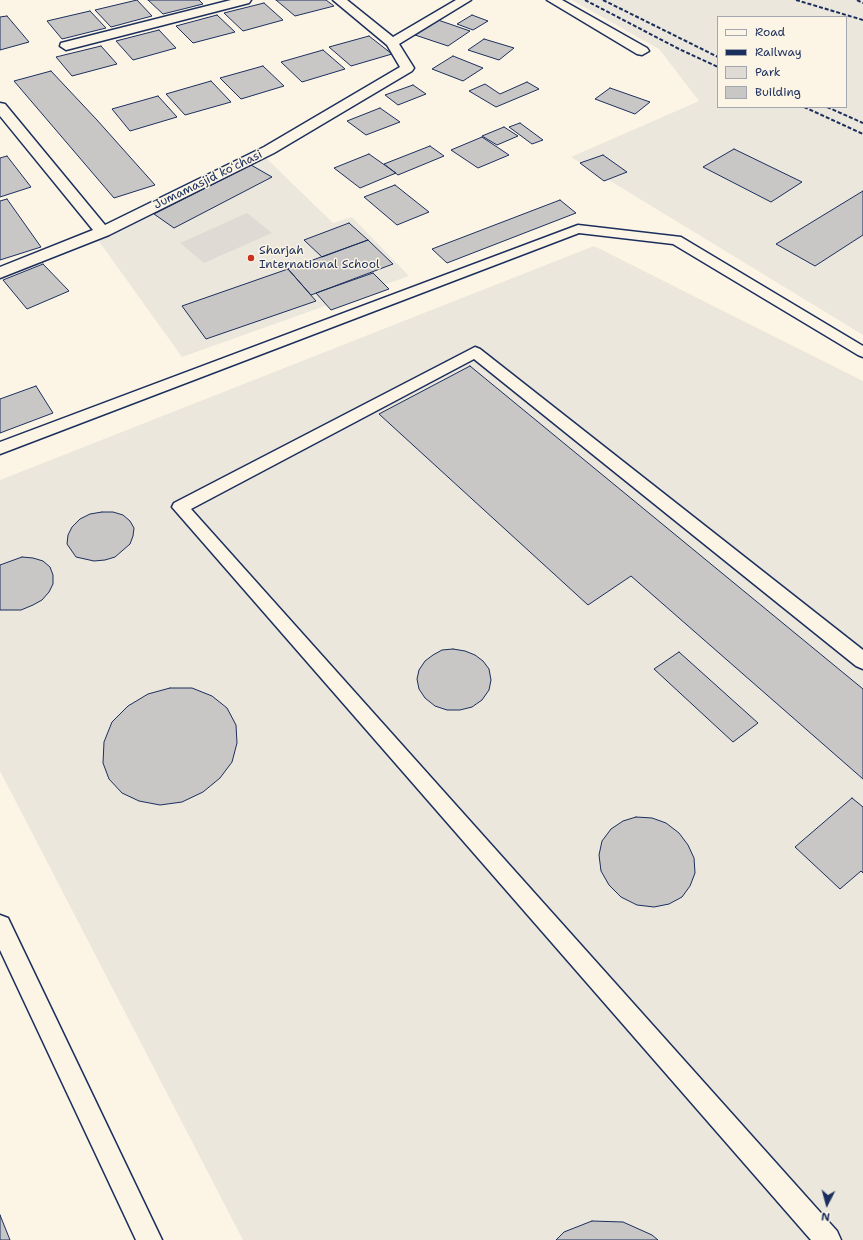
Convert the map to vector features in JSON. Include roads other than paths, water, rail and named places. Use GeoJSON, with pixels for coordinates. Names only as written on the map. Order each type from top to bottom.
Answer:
{"type":"FeatureCollection","features":[{"type":"Feature","properties":{"kind":"street"},"geometry":{"type":"LineString","coordinates":[[66,46],[245,0]]}},
{"type":"Feature","properties":{"kind":"street"},"geometry":{"type":"LineString","coordinates":[[339,0],[392,43],[465,0]]}},
{"type":"Feature","properties":{"kind":"street"},"geometry":{"type":"LineString","coordinates":[[553,0],[642,51]]}},
{"type":"Feature","properties":{"kind":"street","name":"Jumamasjid koʻchasi"},"geometry":{"type":"LineString","coordinates":[[0,274],[103,232],[269,150],[407,68],[392,43]]}},
{"type":"Feature","properties":{"kind":"street"},"geometry":{"type":"LineString","coordinates":[[0,107],[103,232]]}},
{"type":"Feature","properties":{"kind":"lane"},"geometry":{"type":"LineString","coordinates":[[0,448],[578,229],[676,240],[863,352]]}},
{"type":"Feature","properties":{"kind":"lane"},"geometry":{"type":"LineString","coordinates":[[828,1240],[180,507],[475,352],[863,661]]}},
{"type":"Feature","properties":{"kind":"lane"},"geometry":{"type":"LineString","coordinates":[[0,926],[149,1240]]}},
{"type":"Feature","properties":{"kind":"railway"},"geometry":{"type":"LineString","coordinates":[[585,0],[679,49],[717,67]]}},
{"type":"Feature","properties":{"kind":"railway"},"geometry":{"type":"LineString","coordinates":[[603,0],[717,57]]}},
{"type":"Feature","properties":{"kind":"railway"},"geometry":{"type":"LineString","coordinates":[[796,0],[863,20]]}},
{"type":"Feature","properties":{"kind":"railway"},"geometry":{"type":"LineString","coordinates":[[857,0],[863,3]]}},
{"type":"Feature","properties":{"kind":"railway"},"geometry":{"type":"LineString","coordinates":[[806,108],[863,134]]}},
{"type":"Feature","properties":{"kind":"railway"},"geometry":{"type":"LineString","coordinates":[[829,108],[863,123]]}},
{"type":"Feature","properties":{"kind":"place","name":"Sharjah International School"},"geometry":{"type":"Point","coordinates":[251,258]}}]}
